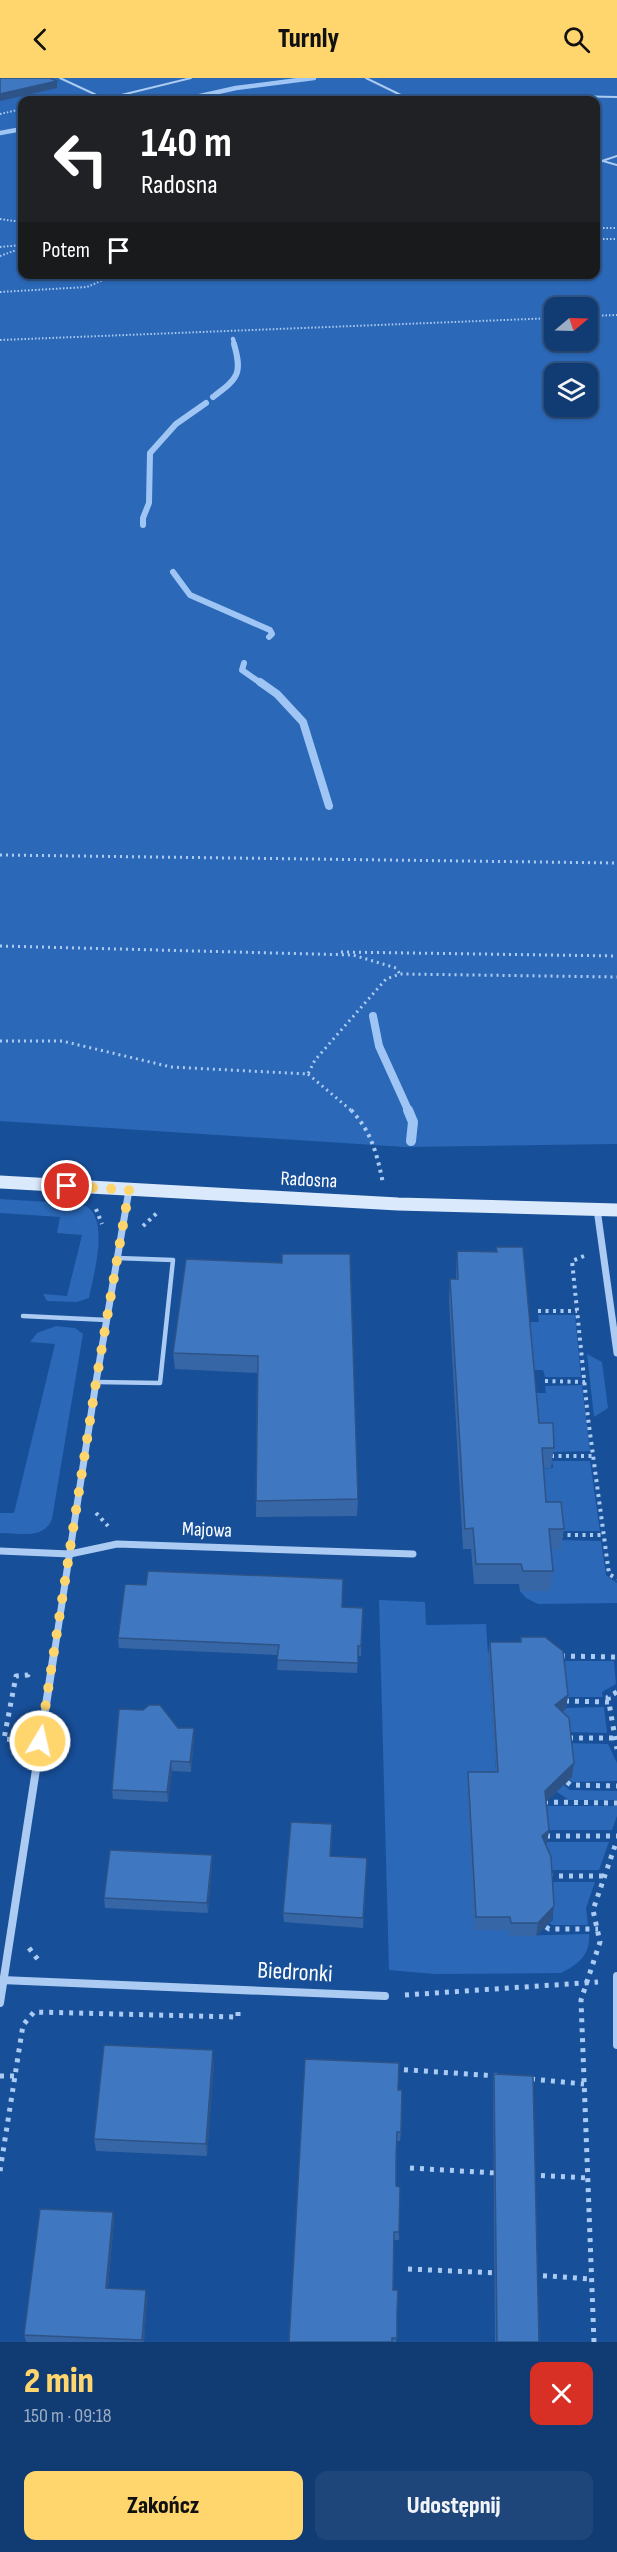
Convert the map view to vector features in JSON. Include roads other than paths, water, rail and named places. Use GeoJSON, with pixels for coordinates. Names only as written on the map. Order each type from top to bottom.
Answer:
{"type":"FeatureCollection","features":[{"type":"Feature","properties":{"kind":"street","name":"Radosna"},"geometry":{"type":"LineString","coordinates":[[0,1182],[418,1205],[617,1210]]}},
{"type":"Feature","properties":{"kind":"street"},"geometry":{"type":"LineString","coordinates":[[0,2003],[96,1382],[129,1190]]}},
{"type":"Feature","properties":{"kind":"street"},"geometry":{"type":"LineString","coordinates":[[597,1209],[617,1353]]}},
{"type":"Feature","properties":{"kind":"street","name":"Majowa"},"geometry":{"type":"LineString","coordinates":[[0,1551],[70,1554],[117,1544],[413,1554]]}},
{"type":"Feature","properties":{"kind":"street"},"geometry":{"type":"LineString","coordinates":[[617,1977],[617,2045]]}},
{"type":"Feature","properties":{"kind":"street","name":"Biedronki"},"geometry":{"type":"LineString","coordinates":[[2,1980],[385,1996]]}},
{"type":"Feature","properties":{"kind":"lane"},"geometry":{"type":"LineString","coordinates":[[60,78],[99,96]]}},
{"type":"Feature","properties":{"kind":"lane"},"geometry":{"type":"LineString","coordinates":[[117,96],[191,78]]}},
{"type":"Feature","properties":{"kind":"lane"},"geometry":{"type":"LineString","coordinates":[[366,78],[403,96]]}},
{"type":"Feature","properties":{"kind":"lane"},"geometry":{"type":"LineString","coordinates":[[600,97],[617,97]]}},
{"type":"Feature","properties":{"kind":"lane"},"geometry":{"type":"LineString","coordinates":[[600,162],[617,156]]}},
{"type":"Feature","properties":{"kind":"lane"},"geometry":{"type":"LineString","coordinates":[[603,162],[617,165]]}},
{"type":"Feature","properties":{"kind":"lane"},"geometry":{"type":"LineString","coordinates":[[96,1382],[160,1383],[173,1260],[117,1258]]}},
{"type":"Feature","properties":{"kind":"lane"},"geometry":{"type":"LineString","coordinates":[[22,1316],[107,1320]]}},
{"type":"Feature","properties":{"kind":"waterway"},"geometry":{"type":"LineString","coordinates":[[200,96],[236,88],[314,78]]}},
{"type":"Feature","properties":{"kind":"waterway"},"geometry":{"type":"LineString","coordinates":[[0,133],[18,130]]}},
{"type":"Feature","properties":{"kind":"waterway"},"geometry":{"type":"LineString","coordinates":[[233,339],[235,346]]}},
{"type":"Feature","properties":{"kind":"waterway"},"geometry":{"type":"LineString","coordinates":[[213,397],[233,380],[238,370],[234,344]]}},
{"type":"Feature","properties":{"kind":"waterway"},"geometry":{"type":"LineString","coordinates":[[143,525],[143,518],[149,503],[150,453],[176,424],[206,403]]}},
{"type":"Feature","properties":{"kind":"waterway"},"geometry":{"type":"LineString","coordinates":[[173,572],[190,595],[270,630],[272,634],[269,637]]}},
{"type":"Feature","properties":{"kind":"waterway"},"geometry":{"type":"LineString","coordinates":[[244,663],[242,670],[262,684]]}},
{"type":"Feature","properties":{"kind":"waterway"},"geometry":{"type":"LineString","coordinates":[[260,682],[277,694],[303,722],[329,806]]}},
{"type":"Feature","properties":{"kind":"waterway"},"geometry":{"type":"LineString","coordinates":[[373,1016],[379,1046],[409,1112]]}},
{"type":"Feature","properties":{"kind":"waterway"},"geometry":{"type":"LineString","coordinates":[[408,1110],[413,1122],[411,1141]]}}]}
